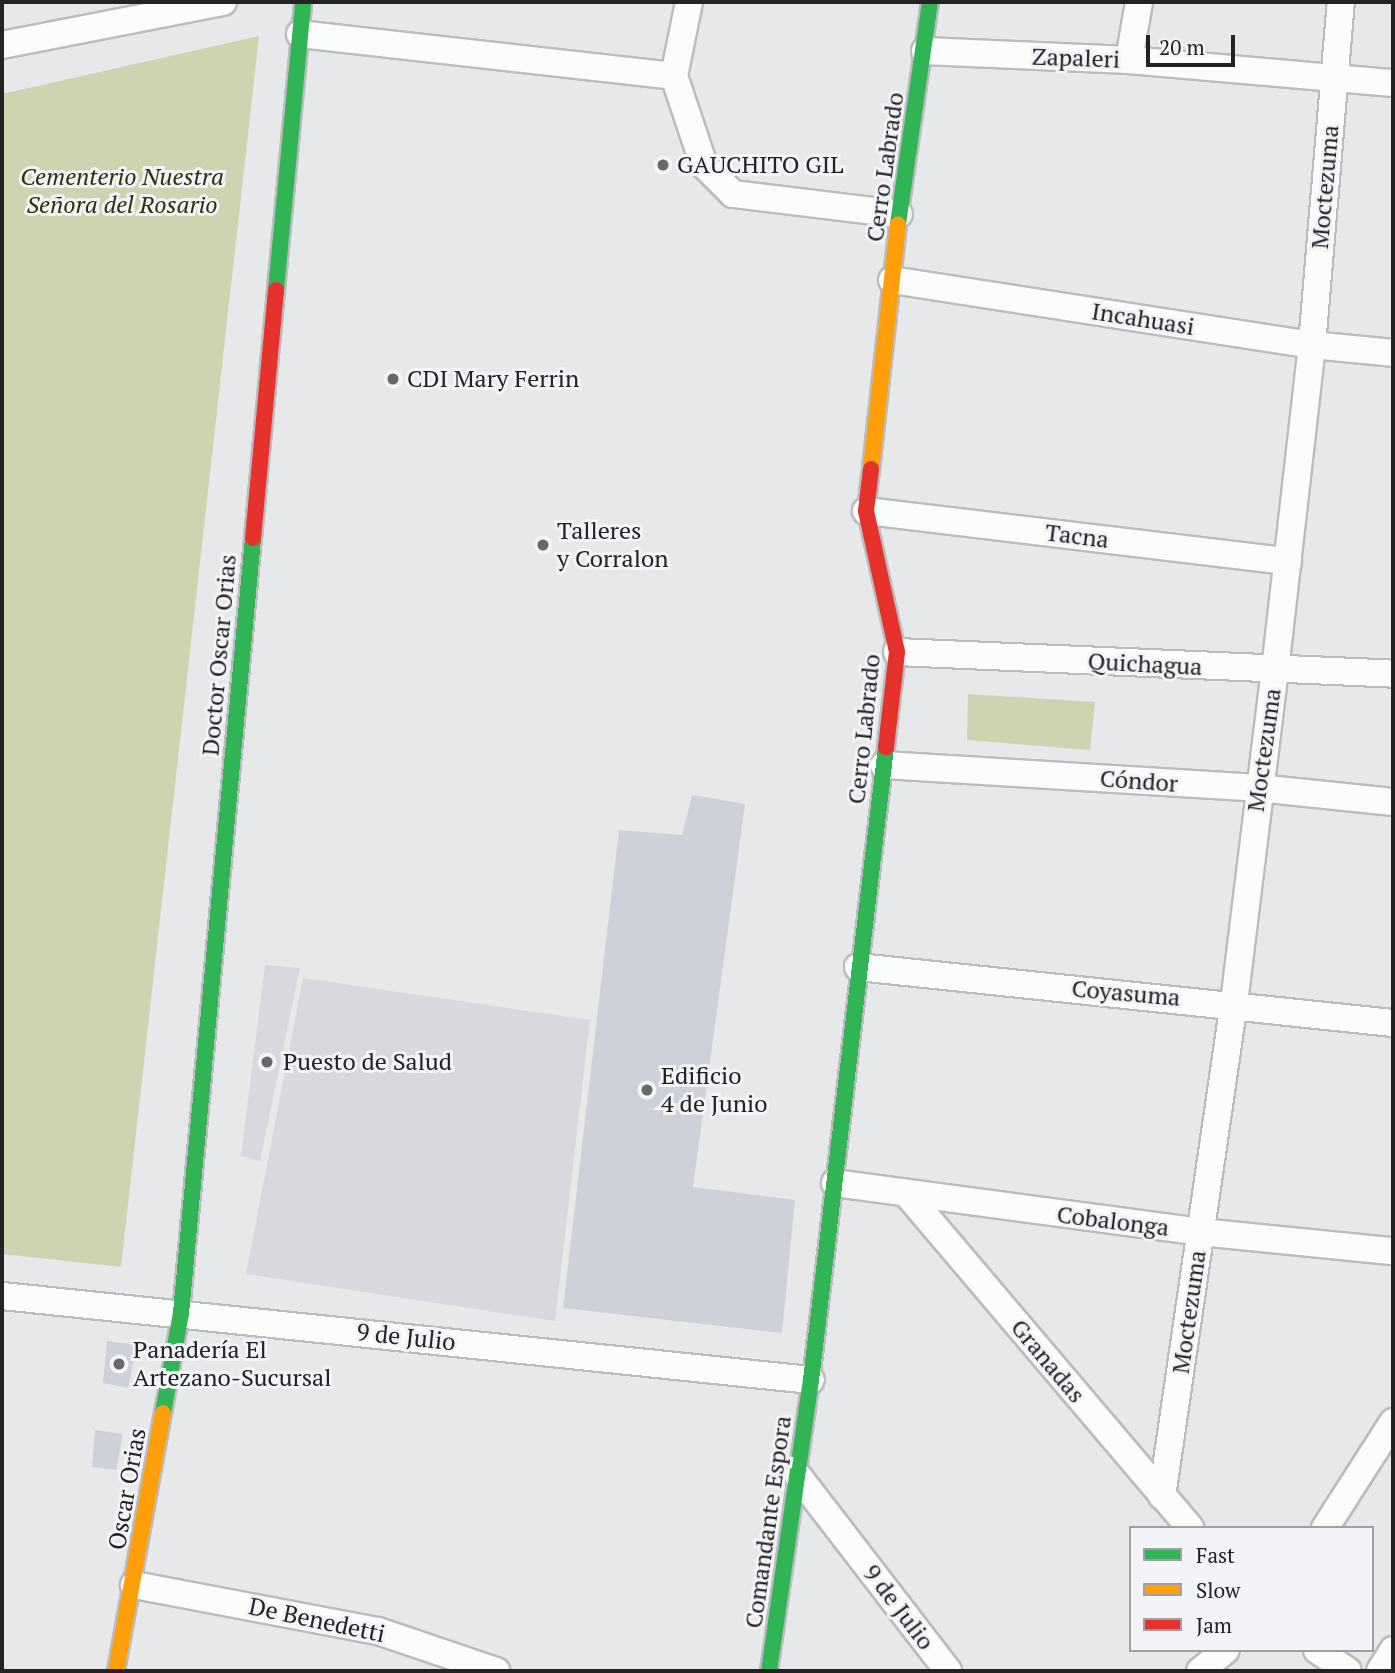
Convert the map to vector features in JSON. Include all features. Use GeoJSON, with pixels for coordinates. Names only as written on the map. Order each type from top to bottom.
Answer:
{"type":"FeatureCollection","features":[{"type":"Feature","properties":{"kind":"street"},"geometry":{"type":"LineString","coordinates":[[2,45],[223,2]]}},
{"type":"Feature","properties":{"kind":"street","name":"Doctor Oscar Orias"},"geometry":{"type":"LineString","coordinates":[[181,1313],[303,2]]}},
{"type":"Feature","properties":{"kind":"street"},"geometry":{"type":"LineString","coordinates":[[689,2],[674,76],[704,165],[733,194],[899,215]]}},
{"type":"Feature","properties":{"kind":"street","name":"Cerro Labrado"},"geometry":{"type":"LineString","coordinates":[[811,1380],[897,652],[866,510],[899,215],[925,51],[930,2]]}},
{"type":"Feature","properties":{"kind":"street"},"geometry":{"type":"LineString","coordinates":[[1129,60],[1139,2]]}},
{"type":"Feature","properties":{"kind":"street","name":"Moctezuma"},"geometry":{"type":"LineString","coordinates":[[1162,1496],[1234,1003],[1258,788],[1275,670],[1312,345],[1341,2]]}},
{"type":"Feature","properties":{"kind":"street"},"geometry":{"type":"LineString","coordinates":[[300,34],[674,76]]}},
{"type":"Feature","properties":{"kind":"street","name":"Zapaleri"},"geometry":{"type":"LineString","coordinates":[[925,51],[1129,60],[1393,83]]}},
{"type":"Feature","properties":{"kind":"street","name":"Incahuasi"},"geometry":{"type":"LineString","coordinates":[[892,280],[1312,345],[1393,353]]}},
{"type":"Feature","properties":{"kind":"street","name":"Tacna"},"geometry":{"type":"LineString","coordinates":[[866,510],[1288,561]]}},
{"type":"Feature","properties":{"kind":"street","name":"Quichagua"},"geometry":{"type":"LineString","coordinates":[[897,652],[1393,674]]}},
{"type":"Feature","properties":{"kind":"street","name":"Cóndor"},"geometry":{"type":"LineString","coordinates":[[884,765],[1258,788],[1393,802]]}},
{"type":"Feature","properties":{"kind":"street","name":"Coyasuma"},"geometry":{"type":"LineString","coordinates":[[858,967],[1234,1003],[1393,1023]]}},
{"type":"Feature","properties":{"kind":"street","name":"Cobalonga"},"geometry":{"type":"LineString","coordinates":[[835,1183],[1201,1232],[1393,1251]]}},
{"type":"Feature","properties":{"kind":"street","name":"Granadas"},"geometry":{"type":"LineString","coordinates":[[907,1194],[1188,1526]]}},
{"type":"Feature","properties":{"kind":"street","name":"9 de Julio"},"geometry":{"type":"LineString","coordinates":[[2,1296],[811,1380]]}},
{"type":"Feature","properties":{"kind":"street","name":"Oscar Orias"},"geometry":{"type":"LineString","coordinates":[[116,1671],[134,1585],[181,1313]]}},
{"type":"Feature","properties":{"kind":"street","name":"Comandante Espora"},"geometry":{"type":"LineString","coordinates":[[769,1671],[811,1380]]}},
{"type":"Feature","properties":{"kind":"street"},"geometry":{"type":"LineString","coordinates":[[1326,1526],[1393,1422]]}},
{"type":"Feature","properties":{"kind":"street","name":"9 de Julio"},"geometry":{"type":"LineString","coordinates":[[798,1476],[948,1671]]}},
{"type":"Feature","properties":{"kind":"street","name":"De Benedetti"},"geometry":{"type":"LineString","coordinates":[[134,1585],[378,1631],[496,1671]]}},
{"type":"Feature","properties":{"kind":"street"},"geometry":{"type":"LineString","coordinates":[[1380,1671],[1393,1650]]}},
{"type":"Feature","properties":{"kind":"street"},"geometry":{"type":"LineString","coordinates":[[1200,1671],[1224,1652]]}},
{"type":"Feature","properties":{"kind":"street"},"geometry":{"type":"LineString","coordinates":[[1320,1652],[1348,1671]]}},
{"type":"Feature","properties":{"kind":"shaded area","name":"Puesto de Salud"},"geometry":{"type":"Polygon","coordinates":[[[265,965],[300,968],[260,1161],[241,1156],[265,965]]]}},
{"type":"Feature","properties":{"kind":"shaded area"},"geometry":{"type":"Polygon","coordinates":[[[303,978],[590,1020],[555,1321],[246,1274],[303,978]]]}},
{"type":"Feature","properties":{"kind":"green space","name":"Cementerio Nuestra Señora del Rosario"},"geometry":{"type":"Polygon","coordinates":[[[259,36],[121,1267],[2,1254],[2,94],[259,36]]]}},
{"type":"Feature","properties":{"kind":"green space"},"geometry":{"type":"Polygon","coordinates":[[[968,694],[1095,702],[1090,750],[967,740],[968,694]]]}},
{"type":"Feature","properties":{"kind":"building","name":"Edificio 4 de Junio"},"geometry":{"type":"Polygon","coordinates":[[[692,795],[745,804],[693,1187],[795,1200],[782,1333],[563,1308],[619,830],[682,835],[692,795]]]}},
{"type":"Feature","properties":{"kind":"building","name":"Panadería El Artezano-Sucursal"},"geometry":{"type":"Polygon","coordinates":[[[107,1341],[137,1345],[128,1388],[103,1383],[107,1341]]]}},
{"type":"Feature","properties":{"kind":"building"},"geometry":{"type":"Polygon","coordinates":[[[95,1430],[123,1434],[116,1470],[92,1467],[95,1430]]]}},
{"type":"Feature","properties":{"kind":"traffic: fast"},"geometry":{"type":"LineString","coordinates":[[276,290],[303,2]]}},
{"type":"Feature","properties":{"kind":"traffic: fast"},"geometry":{"type":"LineString","coordinates":[[898,224],[930,2]]}},
{"type":"Feature","properties":{"kind":"traffic: fast"},"geometry":{"type":"LineString","coordinates":[[163,1413],[181,1313],[253,538]]}},
{"type":"Feature","properties":{"kind":"traffic: fast"},"geometry":{"type":"LineString","coordinates":[[769,1671],[811,1380],[886,747]]}},
{"type":"Feature","properties":{"kind":"traffic: slow"},"geometry":{"type":"LineString","coordinates":[[871,469],[898,224]]}},
{"type":"Feature","properties":{"kind":"traffic: slow"},"geometry":{"type":"LineString","coordinates":[[116,1671],[163,1413]]}},
{"type":"Feature","properties":{"kind":"traffic: jam"},"geometry":{"type":"LineString","coordinates":[[253,538],[276,290]]}},
{"type":"Feature","properties":{"kind":"traffic: jam"},"geometry":{"type":"LineString","coordinates":[[871,469],[866,511],[897,652],[886,747]]}},
{"type":"Feature","properties":{"kind":"place","name":"GAUCHITO GIL"},"geometry":{"type":"Point","coordinates":[663,165]}},
{"type":"Feature","properties":{"kind":"place","name":"CDI Mary Ferrin"},"geometry":{"type":"Point","coordinates":[393,379]}},
{"type":"Feature","properties":{"kind":"place","name":"Talleres y Corralon"},"geometry":{"type":"Point","coordinates":[543,545]}},
{"type":"Feature","properties":{"kind":"place","name":"Puesto de Salud"},"geometry":{"type":"Point","coordinates":[267,1062]}},
{"type":"Feature","properties":{"kind":"place","name":"Edificio 4 de Junio"},"geometry":{"type":"Point","coordinates":[647,1090]}},
{"type":"Feature","properties":{"kind":"place","name":"Panadería El Artezano-Sucursal"},"geometry":{"type":"Point","coordinates":[119,1364]}}]}
